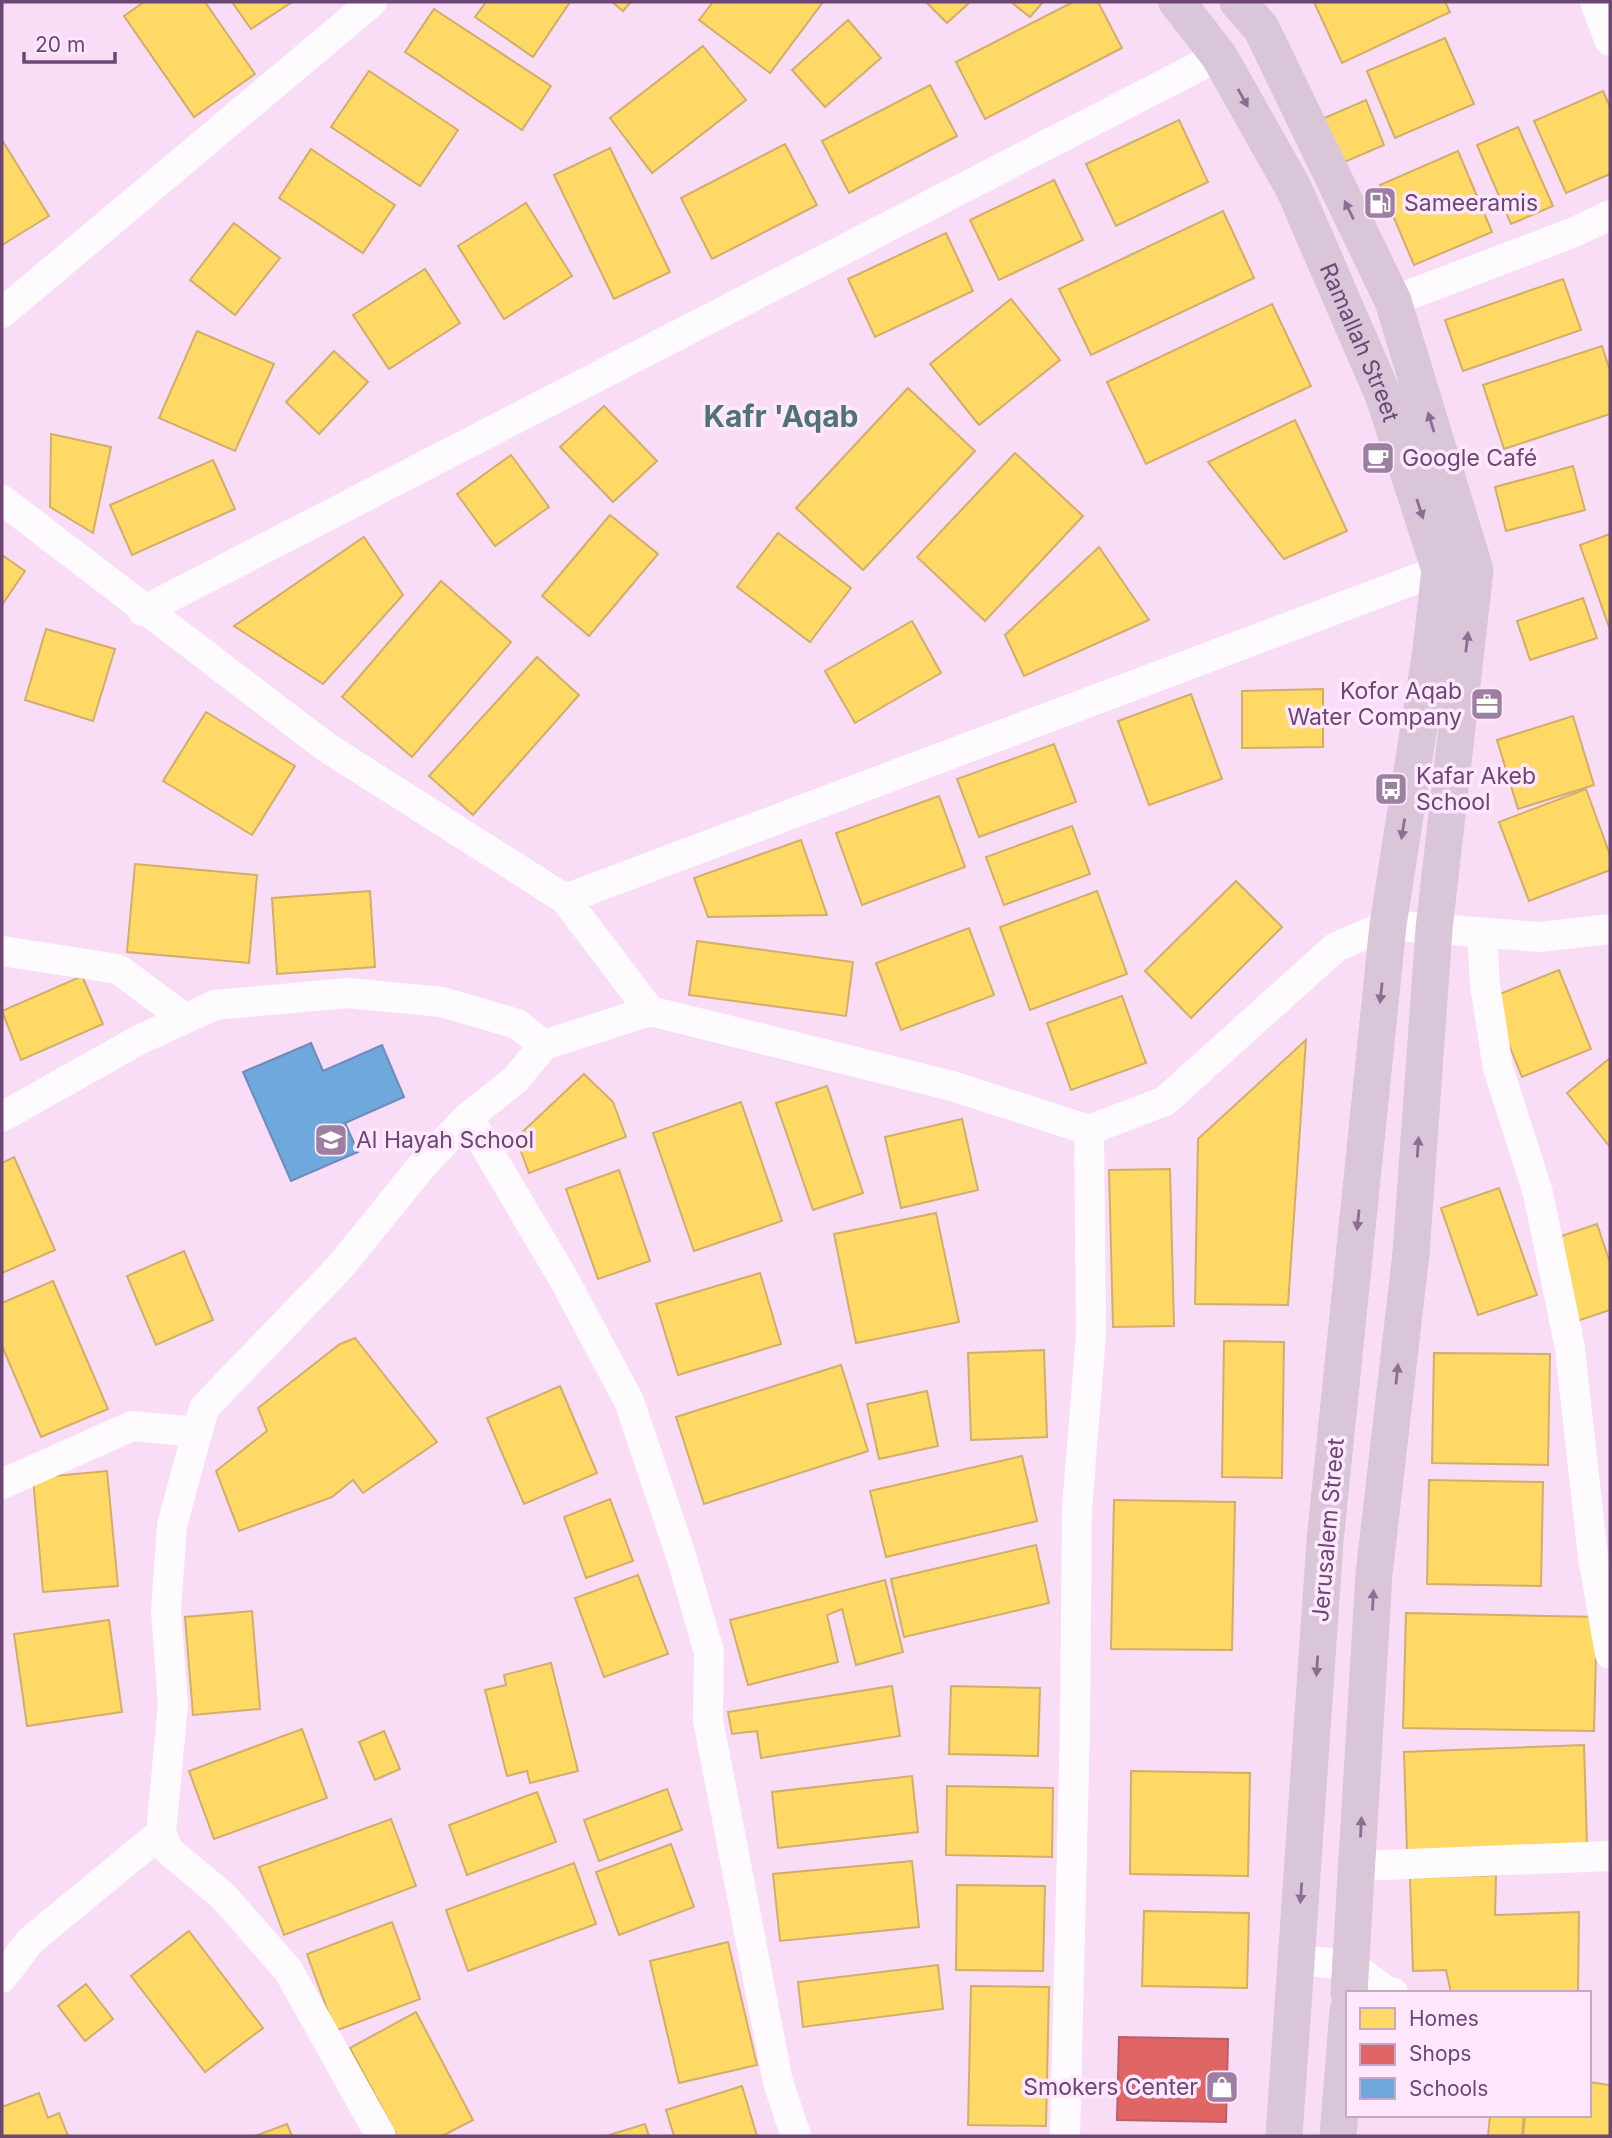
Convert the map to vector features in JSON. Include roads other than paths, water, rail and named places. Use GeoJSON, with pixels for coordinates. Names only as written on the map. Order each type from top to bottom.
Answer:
{"type":"FeatureCollection","features":[{"type":"Feature","properties":{"kind":"main road","name":"Ramallah Street"},"geometry":{"type":"LineString","coordinates":[[1177,2],[1219,56],[1294,189],[1384,397],[1440,570],[1431,650],[1388,926]]}},
{"type":"Feature","properties":{"kind":"main road","name":"Ramallah Street"},"geometry":{"type":"LineString","coordinates":[[1238,2],[1261,28],[1393,301],[1475,570],[1434,929]]}},
{"type":"Feature","properties":{"kind":"main road","name":"Jerusalem Street"},"geometry":{"type":"LineString","coordinates":[[1284,2136],[1325,1541],[1388,926]]}},
{"type":"Feature","properties":{"kind":"main road"},"geometry":{"type":"LineString","coordinates":[[1350,1979],[1359,1866],[1374,1574],[1411,1254],[1434,929]]}},
{"type":"Feature","properties":{"kind":"main road"},"geometry":{"type":"LineString","coordinates":[[1338,2136],[1346,2036]]}},
{"type":"Feature","properties":{"kind":"street"},"geometry":{"type":"LineString","coordinates":[[2,313],[372,2]]}},
{"type":"Feature","properties":{"kind":"street"},"geometry":{"type":"LineString","coordinates":[[1595,2],[1610,41]]}},
{"type":"Feature","properties":{"kind":"street"},"geometry":{"type":"LineString","coordinates":[[143,611],[1219,56]]}},
{"type":"Feature","properties":{"kind":"street"},"geometry":{"type":"LineString","coordinates":[[1393,301],[1572,233],[1610,215]]}},
{"type":"Feature","properties":{"kind":"street"},"geometry":{"type":"LineString","coordinates":[[2,500],[143,611],[326,747],[565,899],[650,1011]]}},
{"type":"Feature","properties":{"kind":"street"},"geometry":{"type":"LineString","coordinates":[[565,899],[1440,570]]}},
{"type":"Feature","properties":{"kind":"street"},"geometry":{"type":"LineString","coordinates":[[382,2136],[288,1970],[223,1896],[168,1850],[161,1833],[173,1705],[166,1610],[172,1525],[204,1408],[340,1267],[421,1167],[468,1117],[515,1080],[544,1045],[650,1011],[952,1086],[1088,1130],[1165,1101],[1336,947],[1388,926],[1539,937],[1610,929]]}},
{"type":"Feature","properties":{"kind":"street"},"geometry":{"type":"LineString","coordinates":[[1482,933],[1485,985],[1498,1068],[1538,1193],[1570,1348],[1593,1556],[1610,1654]]}},
{"type":"Feature","properties":{"kind":"street"},"geometry":{"type":"LineString","coordinates":[[2,951],[118,969],[183,1017]]}},
{"type":"Feature","properties":{"kind":"street"},"geometry":{"type":"LineString","coordinates":[[2,1117],[183,1017],[215,1005],[348,993],[442,1002],[517,1024],[544,1045]]}},
{"type":"Feature","properties":{"kind":"street"},"geometry":{"type":"LineString","coordinates":[[468,1117],[562,1276],[629,1401],[677,1545],[709,1652],[708,1720],[778,2082],[796,2136]]}},
{"type":"Feature","properties":{"kind":"street"},"geometry":{"type":"LineString","coordinates":[[1065,2136],[1075,1725],[1077,1508],[1091,1334],[1088,1130]]}},
{"type":"Feature","properties":{"kind":"street"},"geometry":{"type":"LineString","coordinates":[[2,1484],[132,1426],[197,1432]]}},
{"type":"Feature","properties":{"kind":"street"},"geometry":{"type":"LineString","coordinates":[[2,1978],[30,1941],[161,1833]]}},
{"type":"Feature","properties":{"kind":"street"},"geometry":{"type":"LineString","coordinates":[[1359,1866],[1610,1856]]}},
{"type":"Feature","properties":{"kind":"street"},"geometry":{"type":"LineString","coordinates":[[1296,1960],[1386,1991]]}},
{"type":"Feature","properties":{"kind":"place","name":"Sameeramis"},"geometry":{"type":"Point","coordinates":[1380,203]}},
{"type":"Feature","properties":{"kind":"place","name":"Google Café"},"geometry":{"type":"Point","coordinates":[1378,458]}},
{"type":"Feature","properties":{"kind":"place","name":"Kofor Aqab Water Company"},"geometry":{"type":"Point","coordinates":[1487,704]}},
{"type":"Feature","properties":{"kind":"place","name":"Kafar Akeb School"},"geometry":{"type":"Point","coordinates":[1391,789]}},
{"type":"Feature","properties":{"kind":"place","name":"Al Hayah School"},"geometry":{"type":"Point","coordinates":[331,1140]}},
{"type":"Feature","properties":{"kind":"place","name":"Smokers Center"},"geometry":{"type":"Point","coordinates":[1222,2087]}},
{"type":"Feature","properties":{"kind":"district","name":"Kafr 'Aqab"},"geometry":{"type":"Point","coordinates":[781,417]}}]}
